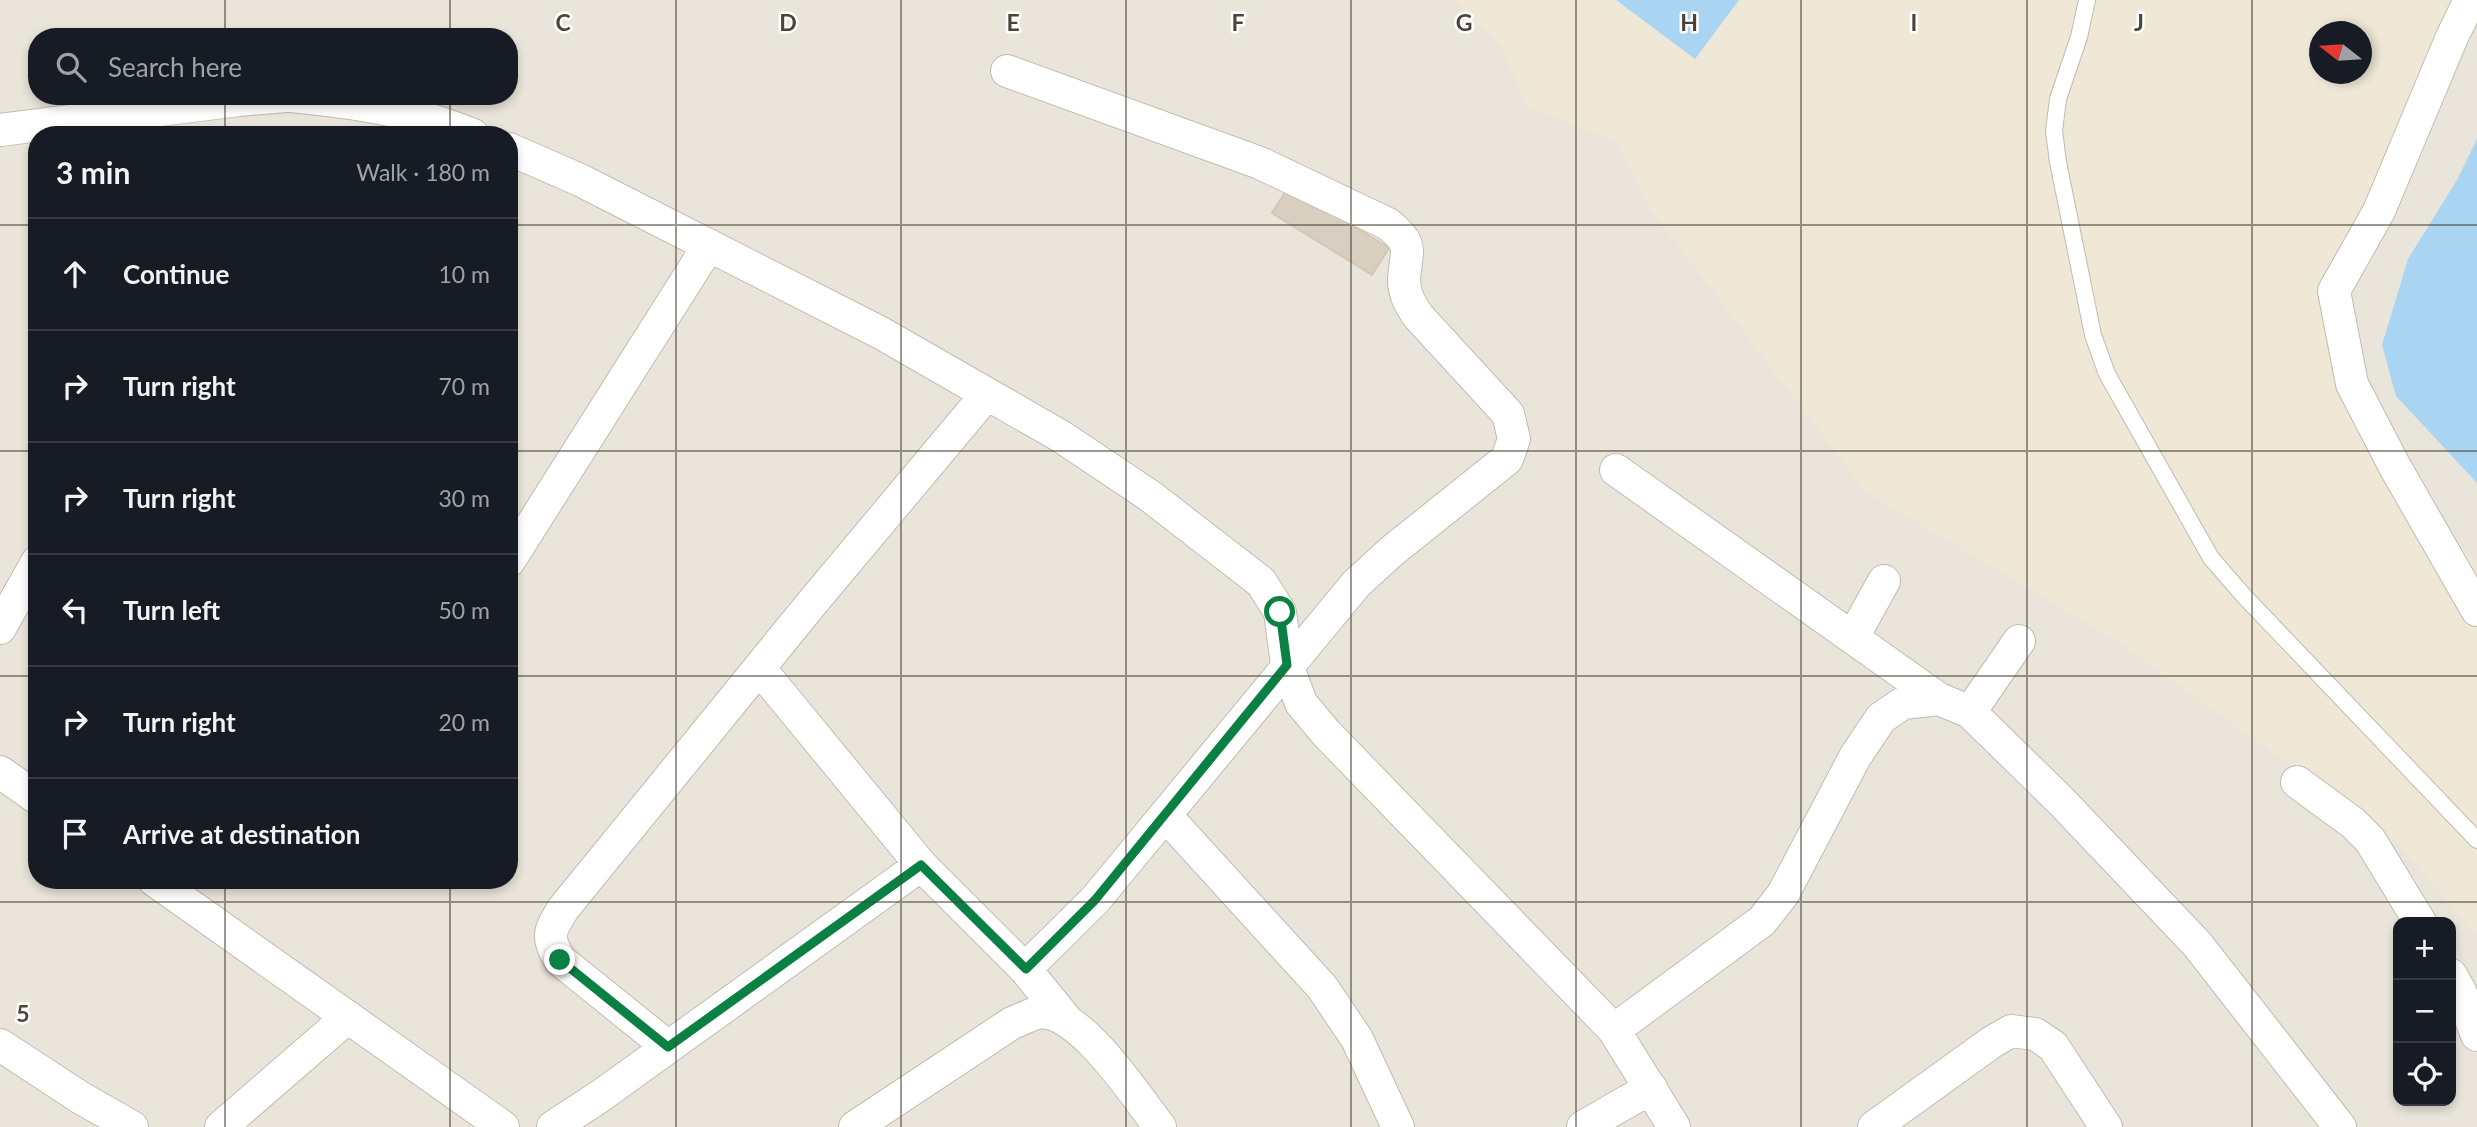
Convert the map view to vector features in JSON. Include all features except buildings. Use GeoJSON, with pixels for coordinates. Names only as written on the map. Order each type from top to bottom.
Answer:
{"type":"FeatureCollection","features":[{"type":"Feature","properties":{"kind":"street"},"geometry":{"type":"LineString","coordinates":[[2470,0],[2379,211],[2334,291],[2351,384],[2477,610]]}},
{"type":"Feature","properties":{"kind":"street"},"geometry":{"type":"LineString","coordinates":[[1007,71],[1260,163],[1388,224],[1404,237],[1408,256],[1404,280],[1407,299],[1418,316],[1508,414],[1514,439],[1507,459],[1392,551],[1356,584],[1095,900],[1026,969]]}},
{"type":"Feature","properties":{"kind":"street"},"geometry":{"type":"LineString","coordinates":[[32,126],[199,105]]}},
{"type":"Feature","properties":{"kind":"street"},"geometry":{"type":"LineString","coordinates":[[367,105],[450,126]]}},
{"type":"Feature","properties":{"kind":"street"},"geometry":{"type":"LineString","coordinates":[[0,130],[28,126]]}},
{"type":"Feature","properties":{"kind":"street"},"geometry":{"type":"LineString","coordinates":[[518,153],[580,180],[881,333],[1062,437],[1128,481],[1261,582],[1280,612],[1287,665],[1301,703],[1326,733],[1614,1030],[1674,1127]]}},
{"type":"Feature","properties":{"kind":"street"},"geometry":{"type":"LineString","coordinates":[[518,547],[709,245]]}},
{"type":"Feature","properties":{"kind":"street"},"geometry":{"type":"LineString","coordinates":[[668,1047],[560,960],[550,943],[552,927],[563,909],[812,603],[986,394]]}},
{"type":"Feature","properties":{"kind":"street"},"geometry":{"type":"LineString","coordinates":[[1616,470],[1939,699],[1970,712],[2061,801],[2197,944],[2340,1127]]}},
{"type":"Feature","properties":{"kind":"street"},"geometry":{"type":"LineString","coordinates":[[0,628],[28,578]]}},
{"type":"Feature","properties":{"kind":"street"},"geometry":{"type":"LineString","coordinates":[[1853,637],[1884,581]]}},
{"type":"Feature","properties":{"kind":"street"},"geometry":{"type":"LineString","coordinates":[[1970,712],[2019,642]]}},
{"type":"Feature","properties":{"kind":"street"},"geometry":{"type":"LineString","coordinates":[[760,669],[921,865],[1026,969],[1065,1018],[1088,1037],[1160,1127]]}},
{"type":"Feature","properties":{"kind":"street"},"geometry":{"type":"LineString","coordinates":[[1614,1030],[1762,921],[1783,894],[1854,757],[1881,718],[1903,703],[1939,699]]}},
{"type":"Feature","properties":{"kind":"street"},"geometry":{"type":"LineString","coordinates":[[0,772],[28,792]]}},
{"type":"Feature","properties":{"kind":"street"},"geometry":{"type":"LineString","coordinates":[[2297,782],[2353,823],[2370,840],[2417,917]]}},
{"type":"Feature","properties":{"kind":"street"},"geometry":{"type":"LineString","coordinates":[[1166,816],[1322,987],[1357,1039],[1398,1127]]}},
{"type":"Feature","properties":{"kind":"street"},"geometry":{"type":"LineString","coordinates":[[553,1127],[921,865]]}},
{"type":"Feature","properties":{"kind":"street"},"geometry":{"type":"LineString","coordinates":[[166,889],[503,1127]]}},
{"type":"Feature","properties":{"kind":"street"},"geometry":{"type":"LineString","coordinates":[[2454,980],[2477,1035]]}},
{"type":"Feature","properties":{"kind":"street"},"geometry":{"type":"LineString","coordinates":[[855,1127],[1012,1023],[1039,1013],[1065,1018]]}},
{"type":"Feature","properties":{"kind":"street"},"geometry":{"type":"LineString","coordinates":[[222,1127],[348,1017]]}},
{"type":"Feature","properties":{"kind":"street"},"geometry":{"type":"LineString","coordinates":[[1874,1127],[2011,1031],[2035,1034],[2053,1046],[2106,1127]]}},
{"type":"Feature","properties":{"kind":"street"},"geometry":{"type":"LineString","coordinates":[[0,1045],[80,1098],[132,1127]]}},
{"type":"Feature","properties":{"kind":"street"},"geometry":{"type":"LineString","coordinates":[[1583,1127],[1651,1088]]}},
{"type":"Feature","properties":{"kind":"lane"},"geometry":{"type":"LineString","coordinates":[[2087,0],[2079,37],[2058,99],[2054,131],[2057,162],[2093,335],[2107,374],[2211,558],[2477,840]]}},
{"type":"Feature","properties":{"kind":"shaded area"},"geometry":{"type":"Polygon","coordinates":[[[0,0],[2477,0],[2477,1127],[0,1127],[0,0]]]}},
{"type":"Feature","properties":{"kind":"shaded area"},"geometry":{"type":"Polygon","coordinates":[[[1455,0],[2472,0],[2338,289],[2334,351],[2344,406],[2477,565],[2477,936],[2398,843],[2120,643],[1866,492],[1648,206],[1616,142],[1528,107],[1500,46],[1455,0]]]}},
{"type":"Feature","properties":{"kind":"water"},"geometry":{"type":"Polygon","coordinates":[[[1616,0],[1739,0],[1695,59],[1616,0]]]}},
{"type":"Feature","properties":{"kind":"water"},"geometry":{"type":"Polygon","coordinates":[[[2477,139],[2477,483],[2396,396],[2382,345],[2408,259],[2457,180],[2477,139]]]}},
{"type":"Feature","properties":{"kind":"route"},"geometry":{"type":"LineString","coordinates":[[560,960],[668,1047],[921,865],[1026,969],[1095,900],[1287,665],[1280,612]]}}]}
